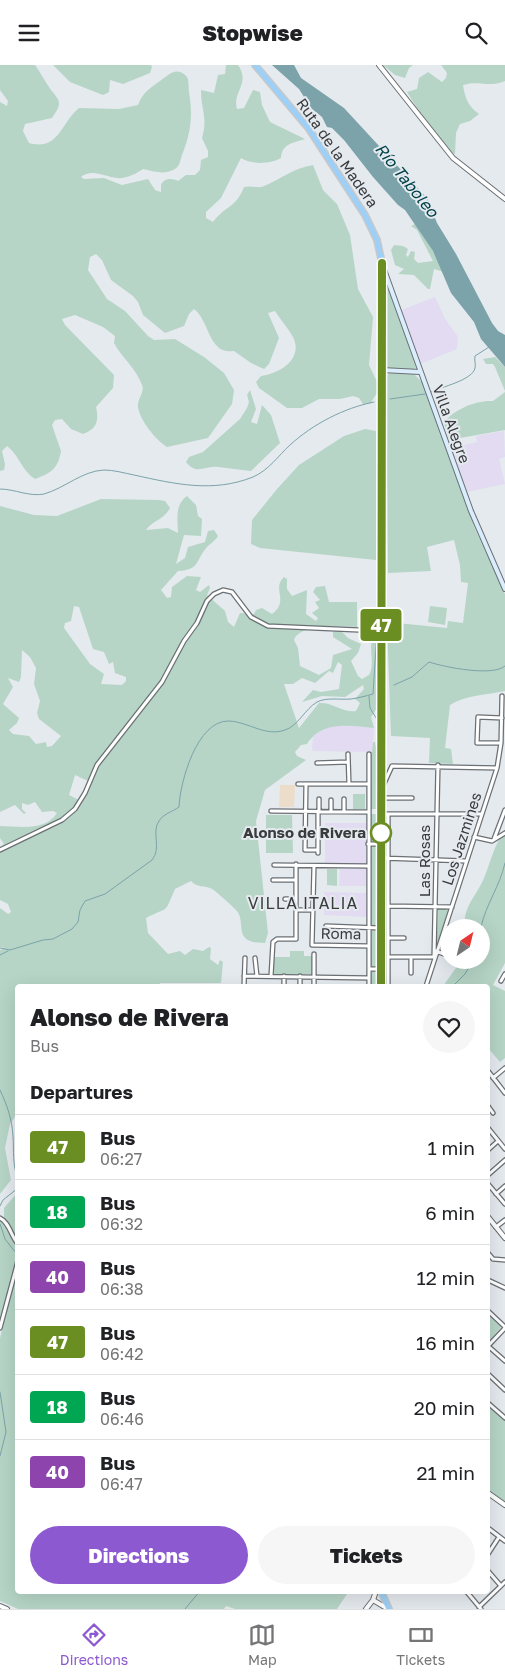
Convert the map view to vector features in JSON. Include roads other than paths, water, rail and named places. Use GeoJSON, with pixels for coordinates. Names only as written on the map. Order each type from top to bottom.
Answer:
{"type":"FeatureCollection","features":[{"type":"Feature","properties":{"kind":"highway","name":"Ruta de la Madera"},"geometry":{"type":"LineString","coordinates":[[255,65],[309,129],[365,215],[377,240],[382,263],[381,984]]}},
{"type":"Feature","properties":{"kind":"highway"},"geometry":{"type":"LineString","coordinates":[[382,1594],[389,1609]]}},
{"type":"Feature","properties":{"kind":"main road","name":"Villa Alegre"},"geometry":{"type":"LineString","coordinates":[[382,263],[474,519],[505,589]]}},
{"type":"Feature","properties":{"kind":"main road"},"geometry":{"type":"LineString","coordinates":[[382,371],[420,372]]}},
{"type":"Feature","properties":{"kind":"street"},"geometry":{"type":"LineString","coordinates":[[379,65],[453,158],[505,199]]}},
{"type":"Feature","properties":{"kind":"street"},"geometry":{"type":"LineString","coordinates":[[0,850],[62,820],[75,809],[86,793],[97,765],[162,682],[169,666],[199,619],[206,601],[216,593],[223,590],[232,592],[251,617],[268,626],[381,631]]}},
{"type":"Feature","properties":{"kind":"street","name":"Los Jazmines"},"geometry":{"type":"LineString","coordinates":[[427,984],[497,768],[501,743],[502,696]]}},
{"type":"Feature","properties":{"kind":"street"},"geometry":{"type":"LineString","coordinates":[[501,743],[477,743],[478,717],[502,718]]}},
{"type":"Feature","properties":{"kind":"street"},"geometry":{"type":"LineString","coordinates":[[348,754],[349,784]]}},
{"type":"Feature","properties":{"kind":"street"},"geometry":{"type":"LineString","coordinates":[[369,754],[369,984]]}},
{"type":"Feature","properties":{"kind":"street"},"geometry":{"type":"LineString","coordinates":[[317,763],[348,763]]}},
{"type":"Feature","properties":{"kind":"street"},"geometry":{"type":"LineString","coordinates":[[381,790],[392,766],[438,765],[497,768]]}},
{"type":"Feature","properties":{"kind":"street","name":"Las Rosas"},"geometry":{"type":"LineString","coordinates":[[434,957],[438,765]]}},
{"type":"Feature","properties":{"kind":"street"},"geometry":{"type":"LineString","coordinates":[[298,784],[368,784]]}},
{"type":"Feature","properties":{"kind":"street"},"geometry":{"type":"LineString","coordinates":[[306,784],[305,849],[318,851],[319,799]]}},
{"type":"Feature","properties":{"kind":"street"},"geometry":{"type":"LineString","coordinates":[[381,798],[412,798]]}},
{"type":"Feature","properties":{"kind":"street"},"geometry":{"type":"LineString","coordinates":[[344,799],[344,811]]}},
{"type":"Feature","properties":{"kind":"street"},"geometry":{"type":"LineString","coordinates":[[331,800],[331,811]]}},
{"type":"Feature","properties":{"kind":"street"},"geometry":{"type":"LineString","coordinates":[[494,839],[505,810]]}},
{"type":"Feature","properties":{"kind":"street"},"geometry":{"type":"LineString","coordinates":[[271,811],[368,811]]}},
{"type":"Feature","properties":{"kind":"street"},"geometry":{"type":"LineString","coordinates":[[381,814],[482,814]]}},
{"type":"Feature","properties":{"kind":"street"},"geometry":{"type":"LineString","coordinates":[[388,814],[388,984]]}},
{"type":"Feature","properties":{"kind":"street"},"geometry":{"type":"LineString","coordinates":[[474,837],[489,841],[505,833]]}},
{"type":"Feature","properties":{"kind":"street"},"geometry":{"type":"LineString","coordinates":[[368,844],[381,844]]}},
{"type":"Feature","properties":{"kind":"street"},"geometry":{"type":"LineString","coordinates":[[381,858],[466,861]]}},
{"type":"Feature","properties":{"kind":"street"},"geometry":{"type":"LineString","coordinates":[[274,865],[296,864],[314,867],[368,866]]}},
{"type":"Feature","properties":{"kind":"street"},"geometry":{"type":"LineString","coordinates":[[272,976],[274,940],[296,939],[296,864]]}},
{"type":"Feature","properties":{"kind":"street"},"geometry":{"type":"LineString","coordinates":[[296,910],[312,910],[314,867]]}},
{"type":"Feature","properties":{"kind":"street"},"geometry":{"type":"LineString","coordinates":[[273,880],[296,880]]}},
{"type":"Feature","properties":{"kind":"street"},"geometry":{"type":"LineString","coordinates":[[285,899],[296,899]]}},
{"type":"Feature","properties":{"kind":"street"},"geometry":{"type":"LineString","coordinates":[[388,906],[452,907]]}},
{"type":"Feature","properties":{"kind":"street","name":"Roma"},"geometry":{"type":"LineString","coordinates":[[312,910],[312,945],[369,946]]}},
{"type":"Feature","properties":{"kind":"street"},"geometry":{"type":"LineString","coordinates":[[326,926],[380,928]]}},
{"type":"Feature","properties":{"kind":"street"},"geometry":{"type":"LineString","coordinates":[[389,938],[404,938]]}},
{"type":"Feature","properties":{"kind":"street"},"geometry":{"type":"LineString","coordinates":[[436,951],[440,953]]}},
{"type":"Feature","properties":{"kind":"street"},"geometry":{"type":"LineString","coordinates":[[314,954],[314,984]]}},
{"type":"Feature","properties":{"kind":"street"},"geometry":{"type":"LineString","coordinates":[[389,957],[434,957]]}},
{"type":"Feature","properties":{"kind":"street"},"geometry":{"type":"LineString","coordinates":[[411,957],[411,973]]}},
{"type":"Feature","properties":{"kind":"street"},"geometry":{"type":"LineString","coordinates":[[244,984],[245,958]]}},
{"type":"Feature","properties":{"kind":"street"},"geometry":{"type":"LineString","coordinates":[[256,958],[257,976]]}},
{"type":"Feature","properties":{"kind":"street"},"geometry":{"type":"LineString","coordinates":[[369,969],[381,969]]}},
{"type":"Feature","properties":{"kind":"street"},"geometry":{"type":"LineString","coordinates":[[502,981],[505,974]]}},
{"type":"Feature","properties":{"kind":"street"},"geometry":{"type":"LineString","coordinates":[[244,976],[369,978]]}},
{"type":"Feature","properties":{"kind":"street"},"geometry":{"type":"LineString","coordinates":[[284,976],[284,984]]}},
{"type":"Feature","properties":{"kind":"street"},"geometry":{"type":"LineString","coordinates":[[300,976],[300,984]]}},
{"type":"Feature","properties":{"kind":"street"},"geometry":{"type":"LineString","coordinates":[[493,1078],[505,1068]]}},
{"type":"Feature","properties":{"kind":"street"},"geometry":{"type":"LineString","coordinates":[[490,1074],[503,1088],[505,1093]]}},
{"type":"Feature","properties":{"kind":"street"},"geometry":{"type":"LineString","coordinates":[[490,1109],[493,1113]]}},
{"type":"Feature","properties":{"kind":"street"},"geometry":{"type":"LineString","coordinates":[[490,1131],[505,1149]]}},
{"type":"Feature","properties":{"kind":"street"},"geometry":{"type":"LineString","coordinates":[[490,1147],[498,1141]]}},
{"type":"Feature","properties":{"kind":"street"},"geometry":{"type":"LineString","coordinates":[[490,1173],[505,1160]]}},
{"type":"Feature","properties":{"kind":"street"},"geometry":{"type":"LineString","coordinates":[[490,1186],[505,1204]]}},
{"type":"Feature","properties":{"kind":"street"},"geometry":{"type":"LineString","coordinates":[[496,1194],[505,1187]]}},
{"type":"Feature","properties":{"kind":"street"},"geometry":{"type":"LineString","coordinates":[[0,1218],[6,1223],[15,1241]]}},
{"type":"Feature","properties":{"kind":"street"},"geometry":{"type":"LineString","coordinates":[[490,1220],[505,1238]]}},
{"type":"Feature","properties":{"kind":"street"},"geometry":{"type":"LineString","coordinates":[[496,1227],[505,1220]]}},
{"type":"Feature","properties":{"kind":"street"},"geometry":{"type":"LineString","coordinates":[[490,1255],[494,1259],[505,1261]]}},
{"type":"Feature","properties":{"kind":"street"},"geometry":{"type":"LineString","coordinates":[[0,1328],[15,1272]]}},
{"type":"Feature","properties":{"kind":"street"},"geometry":{"type":"LineString","coordinates":[[490,1281],[505,1288]]}},
{"type":"Feature","properties":{"kind":"street"},"geometry":{"type":"LineString","coordinates":[[490,1313],[505,1328],[490,1344]]}},
{"type":"Feature","properties":{"kind":"street"},"geometry":{"type":"LineString","coordinates":[[490,1348],[505,1361]]}},
{"type":"Feature","properties":{"kind":"street"},"geometry":{"type":"LineString","coordinates":[[490,1376],[505,1390]]}},
{"type":"Feature","properties":{"kind":"street"},"geometry":{"type":"LineString","coordinates":[[490,1405],[505,1418]]}},
{"type":"Feature","properties":{"kind":"street"},"geometry":{"type":"LineString","coordinates":[[490,1494],[505,1505]]}},
{"type":"Feature","properties":{"kind":"street"},"geometry":{"type":"LineString","coordinates":[[490,1530],[505,1541]]}},
{"type":"Feature","properties":{"kind":"street"},"geometry":{"type":"LineString","coordinates":[[490,1551],[499,1537]]}},
{"type":"Feature","properties":{"kind":"street"},"geometry":{"type":"LineString","coordinates":[[490,1573],[501,1585]]}},
{"type":"Feature","properties":{"kind":"street"},"geometry":{"type":"LineString","coordinates":[[468,1594],[480,1608],[505,1582]]}},
{"type":"Feature","properties":{"kind":"street"},"geometry":{"type":"LineString","coordinates":[[366,1609],[375,1594]]}},
{"type":"Feature","properties":{"kind":"street"},"geometry":{"type":"LineString","coordinates":[[373,1600],[389,1609]]}},
{"type":"Feature","properties":{"kind":"street"},"geometry":{"type":"LineString","coordinates":[[0,1606],[7,1609]]}},
{"type":"Feature","properties":{"kind":"water","name":"Río Taboleo"},"geometry":{"type":"Polygon","coordinates":[[[272,65],[294,65],[301,78],[344,108],[427,198],[437,223],[456,254],[492,323],[498,331],[505,335],[505,367],[481,339],[474,322],[451,293],[433,251],[405,210],[398,205],[373,177],[344,140],[332,128],[327,127],[322,117],[311,108],[299,89],[272,65]]]}},
{"type":"Feature","properties":{"kind":"waterway"},"geometry":{"type":"LineString","coordinates":[[431,392],[469,376],[475,368],[475,356],[489,347]]}},
{"type":"Feature","properties":{"kind":"waterway"},"geometry":{"type":"LineString","coordinates":[[390,399],[425,394]]}},
{"type":"Feature","properties":{"kind":"waterway"},"geometry":{"type":"LineString","coordinates":[[0,489],[38,495],[44,494],[88,473],[104,470],[179,484],[209,486],[238,482],[264,471],[299,437],[329,418],[351,408],[374,402]]}},
{"type":"Feature","properties":{"kind":"waterway"},"geometry":{"type":"LineString","coordinates":[[378,619],[378,628]]}},
{"type":"Feature","properties":{"kind":"waterway"},"geometry":{"type":"LineString","coordinates":[[0,948],[10,950],[43,940],[53,939],[72,929],[78,922],[80,910],[85,901],[105,894],[152,860],[156,850],[157,825],[163,817],[179,807],[183,783],[192,754],[199,741],[218,723],[236,722],[271,732],[278,732],[290,728],[313,705],[321,700],[351,699],[373,694],[377,632]]}},
{"type":"Feature","properties":{"kind":"waterway"},"geometry":{"type":"LineString","coordinates":[[394,685],[412,677],[429,662],[480,671],[490,671],[505,666]]}},
{"type":"Feature","properties":{"kind":"waterway"},"geometry":{"type":"LineString","coordinates":[[369,696],[370,708],[378,721],[378,738]]}},
{"type":"Feature","properties":{"kind":"waterway"},"geometry":{"type":"LineString","coordinates":[[378,815],[378,842]]}},
{"type":"Feature","properties":{"kind":"waterway"},"geometry":{"type":"LineString","coordinates":[[378,847],[378,926]]}},
{"type":"Feature","properties":{"kind":"waterway"},"geometry":{"type":"LineString","coordinates":[[484,919],[505,863]]}},
{"type":"Feature","properties":{"kind":"waterway"},"geometry":{"type":"LineString","coordinates":[[378,930],[378,967]]}},
{"type":"Feature","properties":{"kind":"waterway"},"geometry":{"type":"LineString","coordinates":[[0,955],[8,951]]}},
{"type":"Feature","properties":{"kind":"waterway"},"geometry":{"type":"LineString","coordinates":[[455,984],[468,969]]}},
{"type":"Feature","properties":{"kind":"waterway"},"geometry":{"type":"LineString","coordinates":[[378,972],[378,984]]}},
{"type":"Feature","properties":{"kind":"waterway"},"geometry":{"type":"LineString","coordinates":[[0,1090],[12,1124],[15,1168]]}},
{"type":"Feature","properties":{"kind":"waterway"},"geometry":{"type":"LineString","coordinates":[[0,1206],[3,1200],[15,1190]]}},
{"type":"Feature","properties":{"kind":"waterway"},"geometry":{"type":"LineString","coordinates":[[0,1224],[5,1239],[15,1252]]}},
{"type":"Feature","properties":{"kind":"waterway"},"geometry":{"type":"LineString","coordinates":[[0,1321],[15,1268]]}},
{"type":"Feature","properties":{"kind":"waterway"},"geometry":{"type":"LineString","coordinates":[[0,1392],[6,1432],[0,1456]]}},
{"type":"Feature","properties":{"kind":"waterway"},"geometry":{"type":"LineString","coordinates":[[185,1609],[198,1594]]}},
{"type":"Feature","properties":{"kind":"place","name":"Alonso de Rivera"},"geometry":{"type":"Point","coordinates":[381,833]}},
{"type":"Feature","properties":{"kind":"district","name":"VILLA ITALIA"},"geometry":{"type":"Point","coordinates":[303,903]}}]}
